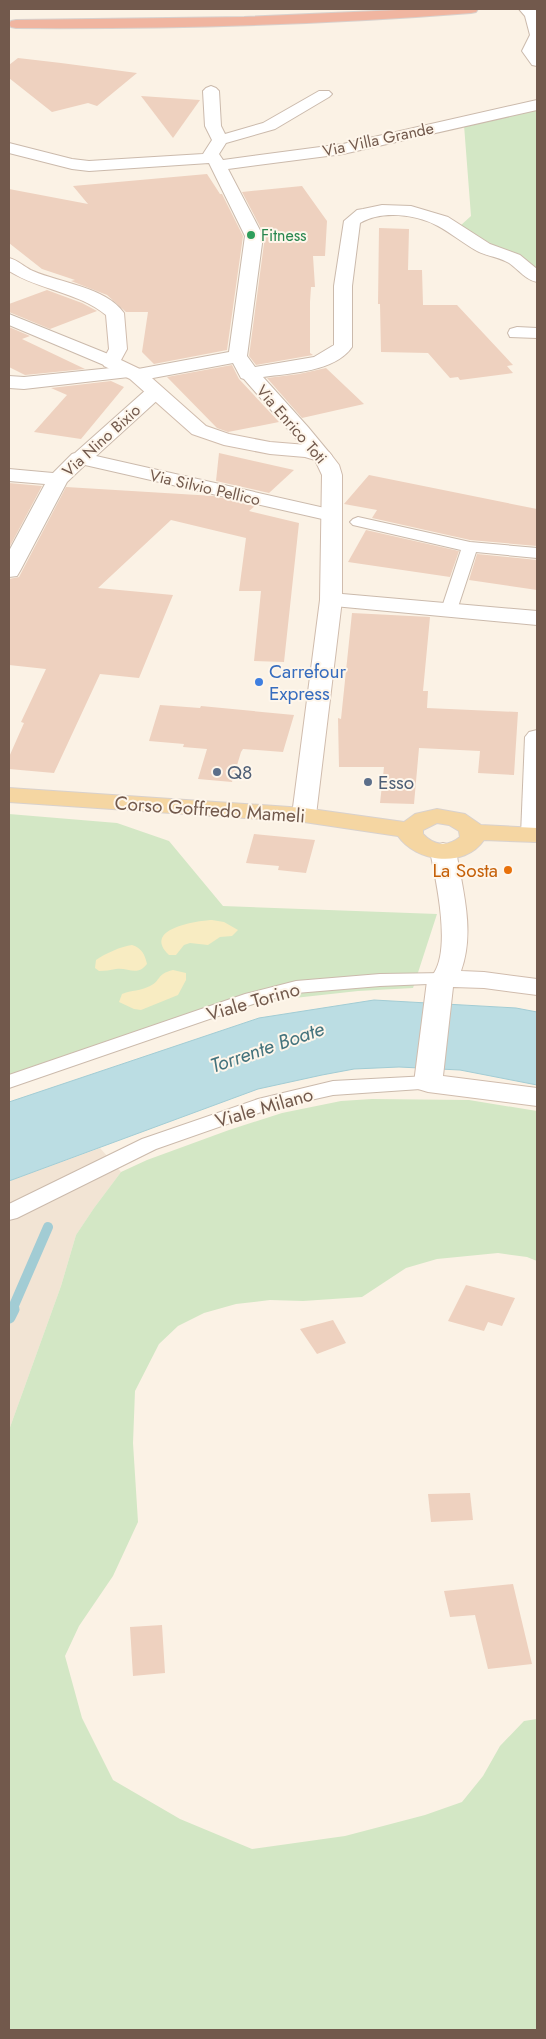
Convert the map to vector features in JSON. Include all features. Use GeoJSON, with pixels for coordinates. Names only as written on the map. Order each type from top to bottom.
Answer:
{"type":"FeatureCollection","features":[{"type":"Feature","properties":{"kind":"highway"},"geometry":{"type":"LineString","coordinates":[[16,24],[149,25],[270,22],[471,9]]}},
{"type":"Feature","properties":{"kind":"main road","name":"Corso Goffredo Mameli"},"geometry":{"type":"LineString","coordinates":[[9,795],[304,816],[410,830]]}},
{"type":"Feature","properties":{"kind":"main road"},"geometry":{"type":"LineString","coordinates":[[437,816],[456,818],[470,827],[473,832],[473,838],[462,848],[443,852],[418,845],[410,835],[410,830],[419,821],[437,816]]}},
{"type":"Feature","properties":{"kind":"main road"},"geometry":{"type":"LineString","coordinates":[[473,832],[536,835]]}},
{"type":"Feature","properties":{"kind":"street"},"geometry":{"type":"LineString","coordinates":[[529,11],[537,35],[528,51],[537,62]]}},
{"type":"Feature","properties":{"kind":"street"},"geometry":{"type":"LineString","coordinates":[[211,91],[213,126],[220,140]]}},
{"type":"Feature","properties":{"kind":"street"},"geometry":{"type":"LineString","coordinates":[[9,382],[24,383],[134,373],[238,356],[254,236],[216,162],[210,154],[220,140],[269,126],[324,94]]}},
{"type":"Feature","properties":{"kind":"street","name":"Via Villa Grande"},"geometry":{"type":"LineString","coordinates":[[9,148],[72,164],[89,166],[216,162],[343,149],[537,105]]}},
{"type":"Feature","properties":{"kind":"street"},"geometry":{"type":"LineString","coordinates":[[248,374],[320,362],[343,347],[343,286],[352,222],[363,214],[382,210],[411,211],[442,221],[484,248],[514,260],[537,277]]}},
{"type":"Feature","properties":{"kind":"street"},"geometry":{"type":"LineString","coordinates":[[9,263],[26,274],[99,300],[115,313],[118,349],[111,362]]}},
{"type":"Feature","properties":{"kind":"street"},"geometry":{"type":"LineString","coordinates":[[9,319],[134,373],[199,430],[224,439],[270,448],[307,451],[322,456]]}},
{"type":"Feature","properties":{"kind":"street"},"geometry":{"type":"LineString","coordinates":[[517,333],[537,333]]}},
{"type":"Feature","properties":{"kind":"street","name":"Via Enrico Toti"},"geometry":{"type":"LineString","coordinates":[[238,356],[248,374],[312,441],[329,465],[332,475],[331,600],[304,816]]}},
{"type":"Feature","properties":{"kind":"street","name":"Via Nino Bixio"},"geometry":{"type":"LineString","coordinates":[[9,571],[14,549],[58,479],[79,458],[155,392]]}},
{"type":"Feature","properties":{"kind":"street","name":"Via Silvio Pellico"},"geometry":{"type":"LineString","coordinates":[[79,458],[331,515]]}},
{"type":"Feature","properties":{"kind":"street"},"geometry":{"type":"LineString","coordinates":[[9,476],[58,479]]}},
{"type":"Feature","properties":{"kind":"street"},"geometry":{"type":"LineString","coordinates":[[331,600],[537,618]]}},
{"type":"Feature","properties":{"kind":"street"},"geometry":{"type":"LineString","coordinates":[[536,835],[537,737]]}},
{"type":"Feature","properties":{"kind":"street"},"geometry":{"type":"LineString","coordinates":[[428,1083],[442,980],[453,957],[455,916],[443,852]]}},
{"type":"Feature","properties":{"kind":"street","name":"Viale Torino"},"geometry":{"type":"LineString","coordinates":[[442,980],[484,980],[537,987]]}},
{"type":"Feature","properties":{"kind":"street","name":"Viale Milano"},"geometry":{"type":"LineString","coordinates":[[428,1083],[537,1097]]}},
{"type":"Feature","properties":{"kind":"lane"},"geometry":{"type":"LineString","coordinates":[[358,522],[470,547],[537,553]]}},
{"type":"Feature","properties":{"kind":"lane"},"geometry":{"type":"LineString","coordinates":[[449,610],[470,547]]}},
{"type":"Feature","properties":{"kind":"lane","name":"Viale Torino"},"geometry":{"type":"LineString","coordinates":[[9,1082],[252,998],[296,987],[380,980],[442,980]]}},
{"type":"Feature","properties":{"kind":"lane","name":"Viale Milano"},"geometry":{"type":"LineString","coordinates":[[9,1213],[149,1144],[265,1104],[333,1088],[428,1083]]}},
{"type":"Feature","properties":{"kind":"shaded area"},"geometry":{"type":"Polygon","coordinates":[[[100,1148],[121,1172],[76,1235],[61,1286],[9,1430],[9,1181],[100,1148]]]}},
{"type":"Feature","properties":{"kind":"green space"},"geometry":{"type":"Polygon","coordinates":[[[537,106],[537,270],[460,226],[471,216],[464,125],[537,106]]]}},
{"type":"Feature","properties":{"kind":"green space"},"geometry":{"type":"Polygon","coordinates":[[[9,814],[117,823],[169,841],[223,906],[437,914],[413,988],[358,991],[267,1001],[202,1020],[9,1088],[9,814]]]}},
{"type":"Feature","properties":{"kind":"green space"},"geometry":{"type":"Polygon","coordinates":[[[372,1099],[469,1100],[537,1111],[537,1261],[527,1257],[498,1253],[437,1259],[406,1268],[362,1297],[303,1301],[270,1300],[236,1304],[204,1313],[178,1326],[159,1344],[135,1391],[133,1443],[138,1522],[113,1576],[79,1626],[65,1656],[82,1718],[113,1780],[180,1819],[252,1849],[345,1836],[425,1815],[462,1802],[483,1776],[500,1746],[524,1721],[537,1719],[537,2030],[9,2030],[9,1430],[61,1286],[76,1235],[121,1172],[147,1160],[282,1113],[341,1101],[372,1099]]]}},
{"type":"Feature","properties":{"kind":"sand"},"geometry":{"type":"Polygon","coordinates":[[[212,920],[224,922],[238,930],[232,936],[220,937],[208,945],[190,943],[184,945],[176,955],[169,955],[162,946],[162,939],[166,933],[174,928],[194,922],[212,920]]]}},
{"type":"Feature","properties":{"kind":"sand"},"geometry":{"type":"Polygon","coordinates":[[[132,945],[141,950],[147,964],[140,970],[99,971],[95,968],[96,960],[99,958],[132,945]]]}},
{"type":"Feature","properties":{"kind":"sand"},"geometry":{"type":"Polygon","coordinates":[[[173,970],[186,973],[186,980],[178,995],[141,1010],[119,1002],[122,994],[147,988],[164,973],[173,970]]]}},
{"type":"Feature","properties":{"kind":"water","name":"Torrente Boate"},"geometry":{"type":"Polygon","coordinates":[[[374,1000],[516,1008],[537,1012],[537,1085],[460,1070],[399,1067],[354,1069],[258,1089],[9,1181],[9,1102],[259,1018],[374,1000]]]}},
{"type":"Feature","properties":{"kind":"building"},"geometry":{"type":"Polygon","coordinates":[[[18,58],[137,73],[97,106],[88,103],[52,112],[9,78],[9,65],[18,58]]]}},
{"type":"Feature","properties":{"kind":"building"},"geometry":{"type":"Polygon","coordinates":[[[141,96],[200,100],[173,138],[141,96]]]}},
{"type":"Feature","properties":{"kind":"building"},"geometry":{"type":"Polygon","coordinates":[[[207,174],[220,194],[222,194],[243,236],[227,350],[154,364],[142,352],[148,312],[126,312],[107,295],[71,281],[75,280],[42,269],[9,243],[9,189],[88,204],[73,186],[207,174]]]}},
{"type":"Feature","properties":{"kind":"building"},"geometry":{"type":"Polygon","coordinates":[[[302,186],[327,221],[325,256],[313,256],[315,287],[311,287],[310,353],[313,355],[256,365],[249,356],[265,236],[242,192],[302,186]]]}},
{"type":"Feature","properties":{"kind":"building"},"geometry":{"type":"Polygon","coordinates":[[[379,228],[409,229],[408,270],[422,270],[423,305],[457,305],[513,365],[507,366],[513,373],[460,380],[458,377],[450,378],[428,353],[381,352],[380,304],[378,304],[379,228]]]}},
{"type":"Feature","properties":{"kind":"building"},"geometry":{"type":"Polygon","coordinates":[[[47,290],[82,303],[97,311],[50,329],[9,312],[9,304],[47,290]]]}},
{"type":"Feature","properties":{"kind":"building"},"geometry":{"type":"Polygon","coordinates":[[[9,327],[30,336],[22,339],[85,369],[25,375],[9,367],[9,327]]]}},
{"type":"Feature","properties":{"kind":"building"},"geometry":{"type":"Polygon","coordinates":[[[232,365],[239,379],[279,422],[228,432],[217,428],[167,377],[232,365]]]}},
{"type":"Feature","properties":{"kind":"building"},"geometry":{"type":"Polygon","coordinates":[[[326,368],[364,404],[302,418],[267,378],[299,374],[326,368]]]}},
{"type":"Feature","properties":{"kind":"building"},"geometry":{"type":"Polygon","coordinates":[[[111,381],[124,387],[81,439],[34,432],[67,395],[51,388],[111,381]]]}},
{"type":"Feature","properties":{"kind":"building"},"geometry":{"type":"Polygon","coordinates":[[[219,453],[294,470],[269,493],[216,481],[219,453]]]}},
{"type":"Feature","properties":{"kind":"building"},"geometry":{"type":"Polygon","coordinates":[[[369,475],[537,509],[537,546],[470,540],[372,518],[377,510],[344,504],[369,475]]]}},
{"type":"Feature","properties":{"kind":"building"},"geometry":{"type":"Polygon","coordinates":[[[9,483],[42,486],[9,548],[9,483]]]}},
{"type":"Feature","properties":{"kind":"building"},"geometry":{"type":"Polygon","coordinates":[[[66,487],[214,496],[255,506],[249,511],[299,523],[284,662],[254,661],[261,591],[239,591],[246,538],[171,520],[98,588],[173,595],[139,678],[100,674],[54,773],[9,769],[9,757],[24,723],[21,722],[46,669],[9,665],[9,579],[19,577],[66,487]]]}},
{"type":"Feature","properties":{"kind":"building"},"geometry":{"type":"Polygon","coordinates":[[[366,530],[459,551],[450,577],[348,562],[366,530]]]}},
{"type":"Feature","properties":{"kind":"building"},"geometry":{"type":"Polygon","coordinates":[[[477,554],[537,560],[537,590],[469,580],[477,554]]]}},
{"type":"Feature","properties":{"kind":"building"},"geometry":{"type":"Polygon","coordinates":[[[352,613],[430,617],[423,691],[428,691],[427,708],[518,712],[514,775],[478,773],[480,751],[419,748],[414,804],[380,803],[384,767],[339,767],[338,718],[341,719],[352,613]]]}},
{"type":"Feature","properties":{"kind":"building"},"geometry":{"type":"Polygon","coordinates":[[[160,705],[200,708],[201,706],[294,715],[283,752],[243,749],[232,782],[198,779],[207,749],[183,747],[184,744],[149,741],[160,705]]]}},
{"type":"Feature","properties":{"kind":"building"},"geometry":{"type":"Polygon","coordinates":[[[254,834],[315,840],[306,873],[278,870],[279,866],[246,863],[254,834]]]}},
{"type":"Feature","properties":{"kind":"building"},"geometry":{"type":"Polygon","coordinates":[[[466,1285],[515,1298],[502,1326],[488,1322],[484,1331],[448,1321],[466,1285]]]}},
{"type":"Feature","properties":{"kind":"building"},"geometry":{"type":"Polygon","coordinates":[[[333,1320],[346,1343],[317,1354],[300,1329],[333,1320]]]}},
{"type":"Feature","properties":{"kind":"building"},"geometry":{"type":"Polygon","coordinates":[[[470,1493],[473,1520],[431,1522],[428,1494],[470,1493]]]}},
{"type":"Feature","properties":{"kind":"building"},"geometry":{"type":"Polygon","coordinates":[[[513,1584],[532,1664],[488,1669],[475,1615],[450,1617],[444,1591],[513,1584]]]}},
{"type":"Feature","properties":{"kind":"building"},"geometry":{"type":"Polygon","coordinates":[[[162,1625],[165,1673],[133,1676],[130,1627],[162,1625]]]}},
{"type":"Feature","properties":{"kind":"waterway"},"geometry":{"type":"LineString","coordinates":[[12,1310],[48,1227]]}},
{"type":"Feature","properties":{"kind":"waterway"},"geometry":{"type":"LineString","coordinates":[[9,1317],[13,1309]]}},
{"type":"Feature","properties":{"kind":"place","name":"Fitness"},"geometry":{"type":"Point","coordinates":[251,235]}},
{"type":"Feature","properties":{"kind":"place","name":"Carrefour Express"},"geometry":{"type":"Point","coordinates":[259,682]}},
{"type":"Feature","properties":{"kind":"place","name":"Q8"},"geometry":{"type":"Point","coordinates":[217,772]}},
{"type":"Feature","properties":{"kind":"place","name":"Esso"},"geometry":{"type":"Point","coordinates":[368,782]}},
{"type":"Feature","properties":{"kind":"place","name":"La Sosta"},"geometry":{"type":"Point","coordinates":[508,870]}}]}
